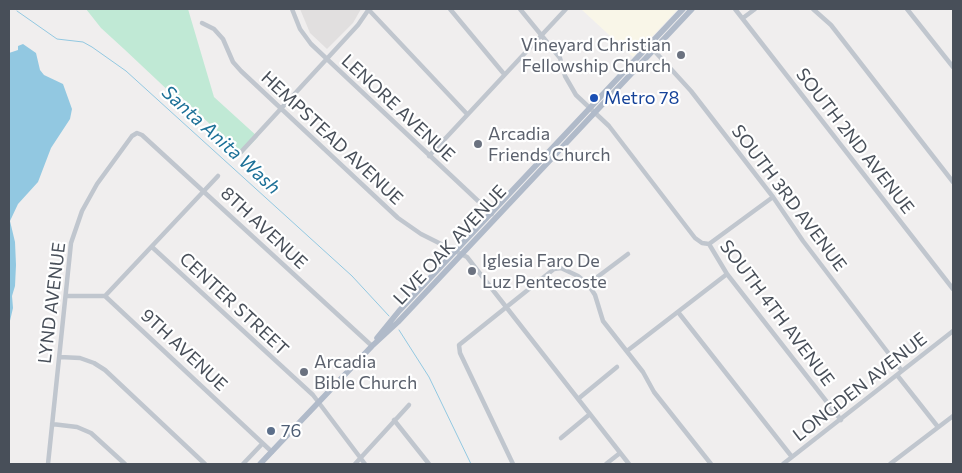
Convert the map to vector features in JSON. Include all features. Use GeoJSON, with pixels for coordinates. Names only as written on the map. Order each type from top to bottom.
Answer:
{"type":"FeatureCollection","features":[{"type":"Feature","properties":{"kind":"main road","name":"LIVE OAK AVENUE"},"geometry":{"type":"LineString","coordinates":[[260,464],[372,346],[393,328],[396,320],[456,251],[493,216],[592,110],[682,9]]}},
{"type":"Feature","properties":{"kind":"main road","name":"LIVE OAK AVENUE"},"geometry":{"type":"LineString","coordinates":[[592,110],[654,50],[692,9]]}},
{"type":"Feature","properties":{"kind":"main road","name":"LIVE OAK AVENUE"},"geometry":{"type":"LineString","coordinates":[[372,346],[389,322],[396,320],[462,254],[493,216]]}},
{"type":"Feature","properties":{"kind":"street","name":"LENORE AVENUE"},"geometry":{"type":"LineString","coordinates":[[292,9],[300,29],[311,44],[493,216]]}},
{"type":"Feature","properties":{"kind":"street"},"geometry":{"type":"LineString","coordinates":[[241,152],[358,25],[368,9],[467,114]]}},
{"type":"Feature","properties":{"kind":"street"},"geometry":{"type":"LineString","coordinates":[[450,9],[504,74]]}},
{"type":"Feature","properties":{"kind":"street","name":"SOUTH 4TH AVENUE"},"geometry":{"type":"LineString","coordinates":[[520,9],[560,58],[570,87],[609,126],[695,238],[702,243],[709,244],[727,274],[841,420]]}},
{"type":"Feature","properties":{"kind":"street"},"geometry":{"type":"LineString","coordinates":[[429,156],[566,9]]}},
{"type":"Feature","properties":{"kind":"street","name":"SOUTH 2ND AVENUE"},"geometry":{"type":"LineString","coordinates":[[735,9],[953,289]]}},
{"type":"Feature","properties":{"kind":"street"},"geometry":{"type":"LineString","coordinates":[[743,18],[755,9]]}},
{"type":"Feature","properties":{"kind":"street"},"geometry":{"type":"LineString","coordinates":[[813,9],[831,25],[953,182]]}},
{"type":"Feature","properties":{"kind":"street"},"geometry":{"type":"LineString","coordinates":[[907,9],[953,68]]}},
{"type":"Feature","properties":{"kind":"street","name":"HEMPSTEAD AVENUE"},"geometry":{"type":"LineString","coordinates":[[202,23],[219,34],[233,62],[398,218],[421,234],[462,254]]}},
{"type":"Feature","properties":{"kind":"street","name":"SOUTH 3RD AVENUE"},"geometry":{"type":"LineString","coordinates":[[648,45],[691,91],[773,197],[938,426]]}},
{"type":"Feature","properties":{"kind":"street","name":"8TH AVENUE"},"geometry":{"type":"LineString","coordinates":[[137,133],[142,135],[372,346]]}},
{"type":"Feature","properties":{"kind":"street","name":"LYND AVENUE"},"geometry":{"type":"LineString","coordinates":[[48,464],[72,243],[82,211],[97,184],[132,136],[137,133]]}},
{"type":"Feature","properties":{"kind":"street"},"geometry":{"type":"LineString","coordinates":[[66,296],[105,296],[218,176]]}},
{"type":"Feature","properties":{"kind":"street"},"geometry":{"type":"LineString","coordinates":[[709,244],[773,197]]}},
{"type":"Feature","properties":{"kind":"street","name":"CENTER STREET"},"geometry":{"type":"LineString","coordinates":[[152,247],[313,395],[365,464]]}},
{"type":"Feature","properties":{"kind":"street"},"geometry":{"type":"LineString","coordinates":[[462,254],[467,257],[629,464]]}},
{"type":"Feature","properties":{"kind":"street"},"geometry":{"type":"LineString","coordinates":[[588,284],[628,254]]}},
{"type":"Feature","properties":{"kind":"street"},"geometry":{"type":"LineString","coordinates":[[513,464],[460,353],[459,345],[554,269],[561,268],[578,276],[588,284],[595,295],[603,321],[644,372],[654,392],[711,464]]}},
{"type":"Feature","properties":{"kind":"street"},"geometry":{"type":"LineString","coordinates":[[627,351],[727,274]]}},
{"type":"Feature","properties":{"kind":"street","name":"9TH AVENUE"},"geometry":{"type":"LineString","coordinates":[[105,296],[272,452]]}},
{"type":"Feature","properties":{"kind":"street"},"geometry":{"type":"LineString","coordinates":[[678,312],[792,457]]}},
{"type":"Feature","properties":{"kind":"street","name":"LONGDEN AVENUE"},"geometry":{"type":"LineString","coordinates":[[783,464],[953,331]]}},
{"type":"Feature","properties":{"kind":"street"},"geometry":{"type":"LineString","coordinates":[[60,357],[80,358],[94,363],[105,370],[205,464]]}},
{"type":"Feature","properties":{"kind":"street"},"geometry":{"type":"LineString","coordinates":[[578,399],[617,367]]}},
{"type":"Feature","properties":{"kind":"street"},"geometry":{"type":"LineString","coordinates":[[355,464],[409,405]]}},
{"type":"Feature","properties":{"kind":"street"},"geometry":{"type":"LineString","coordinates":[[560,438],[590,414]]}},
{"type":"Feature","properties":{"kind":"street"},"geometry":{"type":"LineString","coordinates":[[890,464],[953,416]]}},
{"type":"Feature","properties":{"kind":"street"},"geometry":{"type":"LineString","coordinates":[[394,420],[429,464]]}},
{"type":"Feature","properties":{"kind":"street"},"geometry":{"type":"LineString","coordinates":[[52,424],[77,427],[91,433],[125,464]]}},
{"type":"Feature","properties":{"kind":"street"},"geometry":{"type":"LineString","coordinates":[[243,464],[262,444]]}},
{"type":"Feature","properties":{"kind":"street"},"geometry":{"type":"LineString","coordinates":[[606,464],[620,453]]}},
{"type":"Feature","properties":{"kind":"shaded area"},"geometry":{"type":"Polygon","coordinates":[[[300,9],[361,9],[353,23],[327,49],[310,33],[300,9]]]}},
{"type":"Feature","properties":{"kind":"shaded area"},"geometry":{"type":"Polygon","coordinates":[[[581,9],[678,9],[633,57],[581,9]]]}},
{"type":"Feature","properties":{"kind":"green space"},"geometry":{"type":"Polygon","coordinates":[[[86,9],[188,9],[214,97],[258,137],[242,154],[181,97],[174,96],[101,28],[86,9]]]}},
{"type":"Feature","properties":{"kind":"water"},"geometry":{"type":"Polygon","coordinates":[[[23,44],[36,53],[40,70],[44,75],[63,84],[72,109],[70,119],[51,148],[38,182],[18,204],[10,221],[15,242],[16,265],[15,286],[12,296],[13,308],[9,325],[9,53],[18,50],[18,46],[23,44]]]}},
{"type":"Feature","properties":{"kind":"waterway","name":"Santa Anita Wash"},"geometry":{"type":"LineString","coordinates":[[17,11],[57,39],[83,42],[126,71],[352,276],[389,316]]}},
{"type":"Feature","properties":{"kind":"waterway","name":"Santa Anita Wash"},"geometry":{"type":"LineString","coordinates":[[399,330],[429,377],[471,464]]}},
{"type":"Feature","properties":{"kind":"place","name":"Vineyard Christian Fellowship Church"},"geometry":{"type":"Point","coordinates":[681,55]}},
{"type":"Feature","properties":{"kind":"place","name":"Metro 78"},"geometry":{"type":"Point","coordinates":[594,98]}},
{"type":"Feature","properties":{"kind":"place","name":"Arcadia Friends Church"},"geometry":{"type":"Point","coordinates":[478,144]}},
{"type":"Feature","properties":{"kind":"place","name":"Iglesia Faro De Luz Pentecoste"},"geometry":{"type":"Point","coordinates":[472,271]}},
{"type":"Feature","properties":{"kind":"place","name":"Arcadia Bible Church"},"geometry":{"type":"Point","coordinates":[304,372]}},
{"type":"Feature","properties":{"kind":"place","name":"76"},"geometry":{"type":"Point","coordinates":[271,431]}}]}
